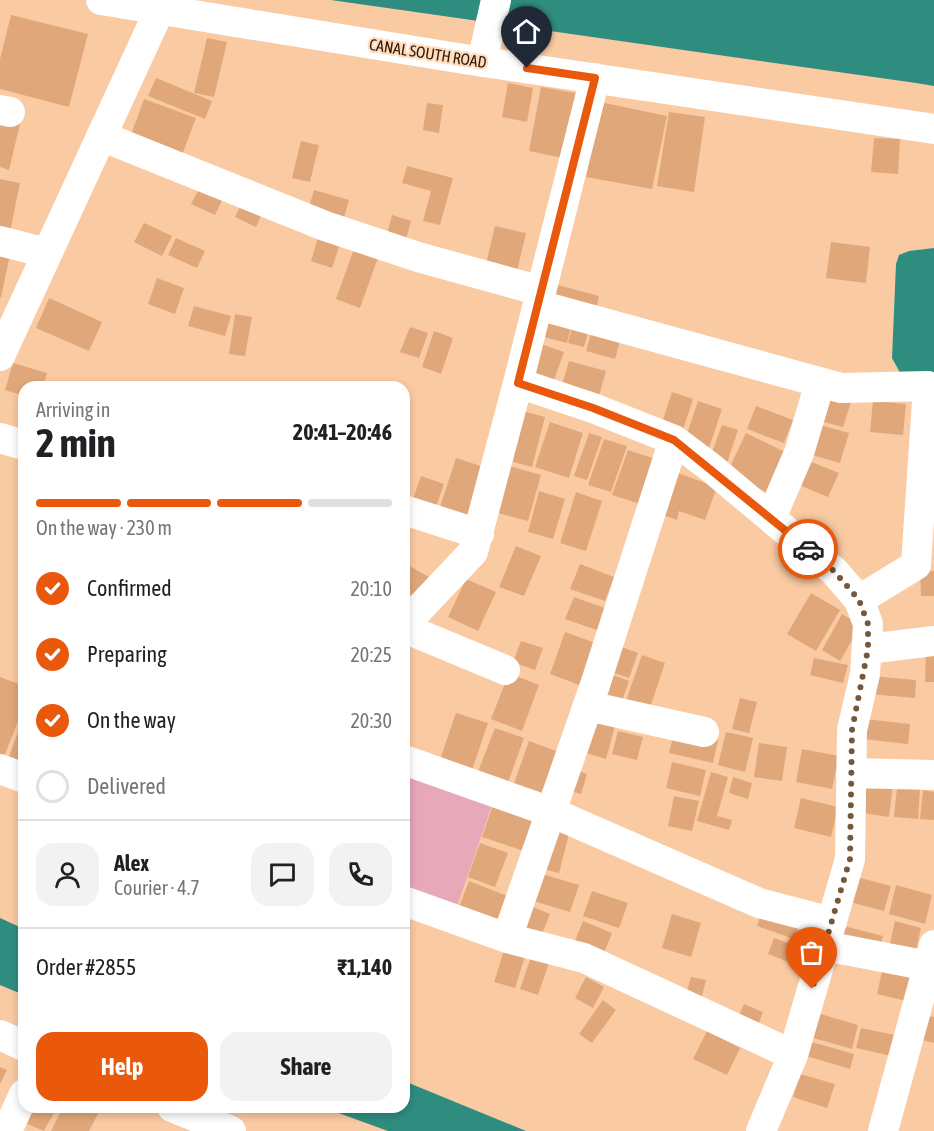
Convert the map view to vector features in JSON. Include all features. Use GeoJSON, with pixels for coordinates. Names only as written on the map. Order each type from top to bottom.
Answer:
{"type":"FeatureCollection","features":[{"type":"Feature","properties":{"kind":"street","name":"CANAL SOUTH ROAD"},"geometry":{"type":"LineString","coordinates":[[101,0],[482,62],[934,129]]}},
{"type":"Feature","properties":{"kind":"street"},"geometry":{"type":"LineString","coordinates":[[482,62],[496,0]]}},
{"type":"Feature","properties":{"kind":"street"},"geometry":{"type":"LineString","coordinates":[[0,356],[8,320],[47,253],[160,9]]}},
{"type":"Feature","properties":{"kind":"street"},"geometry":{"type":"LineString","coordinates":[[410,620],[473,552],[595,78]]}},
{"type":"Feature","properties":{"kind":"street"},"geometry":{"type":"LineString","coordinates":[[101,136],[325,226],[540,298],[841,388],[928,386],[916,565],[859,600]]}},
{"type":"Feature","properties":{"kind":"street"},"geometry":{"type":"LineString","coordinates":[[0,241],[47,253]]}},
{"type":"Feature","properties":{"kind":"street"},"geometry":{"type":"LineString","coordinates":[[771,518],[799,453],[820,382]]}},
{"type":"Feature","properties":{"kind":"street"},"geometry":{"type":"LineString","coordinates":[[518,383],[593,408],[674,440],[834,571],[859,600],[868,624],[868,649],[852,730],[850,859],[793,1055],[761,1131]]}},
{"type":"Feature","properties":{"kind":"street"},"geometry":{"type":"LineString","coordinates":[[0,438],[18,443]]}},
{"type":"Feature","properties":{"kind":"street"},"geometry":{"type":"LineString","coordinates":[[507,938],[588,706],[674,440]]}},
{"type":"Feature","properties":{"kind":"street"},"geometry":{"type":"LineString","coordinates":[[410,512],[479,534]]}},
{"type":"Feature","properties":{"kind":"street"},"geometry":{"type":"LineString","coordinates":[[410,630],[505,670]]}},
{"type":"Feature","properties":{"kind":"street"},"geometry":{"type":"LineString","coordinates":[[868,649],[934,641]]}},
{"type":"Feature","properties":{"kind":"street"},"geometry":{"type":"LineString","coordinates":[[588,706],[704,732]]}},
{"type":"Feature","properties":{"kind":"street"},"geometry":{"type":"LineString","coordinates":[[410,762],[551,812],[828,934],[932,959],[883,1131]]}},
{"type":"Feature","properties":{"kind":"street"},"geometry":{"type":"LineString","coordinates":[[0,769],[18,776]]}},
{"type":"Feature","properties":{"kind":"street"},"geometry":{"type":"LineString","coordinates":[[851,773],[922,772],[934,775]]}},
{"type":"Feature","properties":{"kind":"street"},"geometry":{"type":"LineString","coordinates":[[410,903],[507,938],[584,958],[793,1055]]}},
{"type":"Feature","properties":{"kind":"street"},"geometry":{"type":"LineString","coordinates":[[0,1035],[18,1043]]}},
{"type":"Feature","properties":{"kind":"street"},"geometry":{"type":"LineString","coordinates":[[7,1131],[18,1107]]}},
{"type":"Feature","properties":{"kind":"street"},"geometry":{"type":"LineString","coordinates":[[187,1113],[231,1131]]}},
{"type":"Feature","properties":{"kind":"shaded area"},"geometry":{"type":"Polygon","coordinates":[[[410,771],[494,799],[454,915],[410,903],[410,771]]]}},
{"type":"Feature","properties":{"kind":"water"},"geometry":{"type":"Polygon","coordinates":[[[331,0],[934,0],[934,86],[916,83],[331,0]]]}},
{"type":"Feature","properties":{"kind":"water"},"geometry":{"type":"Polygon","coordinates":[[[934,248],[934,382],[904,380],[892,358],[896,264],[899,255],[909,251],[934,248]]]}},
{"type":"Feature","properties":{"kind":"water"},"geometry":{"type":"Polygon","coordinates":[[[0,918],[18,926],[18,992],[0,985],[0,918]]]}},
{"type":"Feature","properties":{"kind":"water"},"geometry":{"type":"Polygon","coordinates":[[[410,1083],[526,1131],[388,1131],[338,1113],[410,1113],[410,1083]]]}},
{"type":"Feature","properties":{"kind":"building"},"geometry":{"type":"Polygon","coordinates":[[[11,15],[88,34],[69,107],[0,89],[0,59],[11,15]]]}},
{"type":"Feature","properties":{"kind":"building"},"geometry":{"type":"Polygon","coordinates":[[[207,38],[227,42],[214,97],[194,93],[207,38]]]}},
{"type":"Feature","properties":{"kind":"building"},"geometry":{"type":"Polygon","coordinates":[[[156,78],[212,101],[205,119],[148,96],[156,78]]]}},
{"type":"Feature","properties":{"kind":"building"},"geometry":{"type":"Polygon","coordinates":[[[508,83],[533,88],[527,122],[502,117],[508,83]]]}},
{"type":"Feature","properties":{"kind":"building"},"geometry":{"type":"Polygon","coordinates":[[[541,87],[576,93],[563,158],[529,151],[541,87]]]}},
{"type":"Feature","properties":{"kind":"building"},"geometry":{"type":"Polygon","coordinates":[[[144,99],[196,118],[180,160],[129,140],[144,99]]]}},
{"type":"Feature","properties":{"kind":"building"},"geometry":{"type":"Polygon","coordinates":[[[600,102],[667,116],[652,189],[586,177],[600,102]]]}},
{"type":"Feature","properties":{"kind":"building"},"geometry":{"type":"Polygon","coordinates":[[[427,103],[443,105],[439,133],[423,130],[427,103]]]}},
{"type":"Feature","properties":{"kind":"building"},"geometry":{"type":"Polygon","coordinates":[[[669,112],[705,117],[694,192],[657,186],[669,112]]]}},
{"type":"Feature","properties":{"kind":"building"},"geometry":{"type":"Polygon","coordinates":[[[0,115],[21,120],[9,170],[0,167],[0,115]]]}},
{"type":"Feature","properties":{"kind":"building"},"geometry":{"type":"Polygon","coordinates":[[[874,138],[900,139],[898,174],[871,172],[874,138]]]}},
{"type":"Feature","properties":{"kind":"building"},"geometry":{"type":"Polygon","coordinates":[[[301,141],[319,145],[310,182],[292,178],[301,141]]]}},
{"type":"Feature","properties":{"kind":"building"},"geometry":{"type":"Polygon","coordinates":[[[407,166],[453,178],[440,225],[423,221],[431,191],[402,183],[407,166]]]}},
{"type":"Feature","properties":{"kind":"building"},"geometry":{"type":"Polygon","coordinates":[[[0,179],[20,183],[9,237],[0,236],[0,179]]]}},
{"type":"Feature","properties":{"kind":"building"},"geometry":{"type":"Polygon","coordinates":[[[203,181],[226,192],[215,215],[191,204],[203,181]]]}},
{"type":"Feature","properties":{"kind":"building"},"geometry":{"type":"Polygon","coordinates":[[[314,190],[349,200],[342,224],[307,214],[314,190]]]}},
{"type":"Feature","properties":{"kind":"building"},"geometry":{"type":"Polygon","coordinates":[[[244,198],[265,207],[256,227],[235,217],[244,198]]]}},
{"type":"Feature","properties":{"kind":"building"},"geometry":{"type":"Polygon","coordinates":[[[392,215],[411,221],[405,243],[386,238],[392,215]]]}},
{"type":"Feature","properties":{"kind":"building"},"geometry":{"type":"Polygon","coordinates":[[[144,223],[172,236],[162,256],[134,242],[144,223]]]}},
{"type":"Feature","properties":{"kind":"building"},"geometry":{"type":"Polygon","coordinates":[[[495,226],[526,233],[517,271],[486,264],[495,226]]]}},
{"type":"Feature","properties":{"kind":"building"},"geometry":{"type":"Polygon","coordinates":[[[320,231],[342,238],[332,268],[311,261],[320,231]]]}},
{"type":"Feature","properties":{"kind":"building"},"geometry":{"type":"Polygon","coordinates":[[[176,238],[205,251],[197,268],[168,255],[176,238]]]}},
{"type":"Feature","properties":{"kind":"building"},"geometry":{"type":"Polygon","coordinates":[[[831,242],[870,247],[866,283],[826,278],[831,242]]]}},
{"type":"Feature","properties":{"kind":"building"},"geometry":{"type":"Polygon","coordinates":[[[356,243],[380,252],[360,308],[336,299],[356,243]]]}},
{"type":"Feature","properties":{"kind":"building"},"geometry":{"type":"Polygon","coordinates":[[[0,252],[10,254],[1,298],[0,297],[0,252]]]}},
{"type":"Feature","properties":{"kind":"building"},"geometry":{"type":"Polygon","coordinates":[[[157,278],[184,288],[175,314],[148,304],[157,278]]]}},
{"type":"Feature","properties":{"kind":"building"},"geometry":{"type":"Polygon","coordinates":[[[550,283],[599,296],[595,314],[546,302],[550,283]]]}},
{"type":"Feature","properties":{"kind":"building"},"geometry":{"type":"Polygon","coordinates":[[[49,298],[102,322],[89,351],[36,328],[49,298]]]}},
{"type":"Feature","properties":{"kind":"building"},"geometry":{"type":"Polygon","coordinates":[[[194,306],[231,316],[225,336],[188,326],[194,306]]]}},
{"type":"Feature","properties":{"kind":"building"},"geometry":{"type":"Polygon","coordinates":[[[546,312],[573,318],[567,343],[540,336],[546,312]]]}},
{"type":"Feature","properties":{"kind":"building"},"geometry":{"type":"Polygon","coordinates":[[[235,314],[252,317],[245,356],[229,354],[235,314]]]}},
{"type":"Feature","properties":{"kind":"building"},"geometry":{"type":"Polygon","coordinates":[[[574,318],[591,322],[584,347],[568,343],[574,318]]]}},
{"type":"Feature","properties":{"kind":"building"},"geometry":{"type":"Polygon","coordinates":[[[594,322],[623,330],[615,359],[586,351],[594,322]]]}},
{"type":"Feature","properties":{"kind":"building"},"geometry":{"type":"Polygon","coordinates":[[[410,327],[428,333],[419,358],[400,352],[410,327]]]}},
{"type":"Feature","properties":{"kind":"building"},"geometry":{"type":"Polygon","coordinates":[[[434,331],[453,338],[441,374],[422,367],[434,331]]]}},
{"type":"Feature","properties":{"kind":"building"},"geometry":{"type":"Polygon","coordinates":[[[541,344],[564,352],[554,380],[531,372],[541,344]]]}},
{"type":"Feature","properties":{"kind":"building"},"geometry":{"type":"Polygon","coordinates":[[[569,361],[606,371],[598,399],[561,388],[569,361]]]}},
{"type":"Feature","properties":{"kind":"building"},"geometry":{"type":"Polygon","coordinates":[[[13,363],[47,373],[45,381],[18,381],[18,394],[5,390],[13,363]]]}},
{"type":"Feature","properties":{"kind":"building"},"geometry":{"type":"Polygon","coordinates":[[[824,388],[853,396],[843,427],[816,420],[824,388]]]}},
{"type":"Feature","properties":{"kind":"building"},"geometry":{"type":"Polygon","coordinates":[[[672,392],[693,399],[680,439],[659,432],[672,392]]]}},
{"type":"Feature","properties":{"kind":"building"},"geometry":{"type":"Polygon","coordinates":[[[698,401],[722,409],[708,451],[684,443],[698,401]]]}},
{"type":"Feature","properties":{"kind":"building"},"geometry":{"type":"Polygon","coordinates":[[[873,401],[906,404],[903,435],[870,432],[873,401]]]}},
{"type":"Feature","properties":{"kind":"building"},"geometry":{"type":"Polygon","coordinates":[[[756,406],[793,420],[784,443],[747,429],[756,406]]]}},
{"type":"Feature","properties":{"kind":"building"},"geometry":{"type":"Polygon","coordinates":[[[515,409],[545,417],[532,467],[502,459],[515,409]]]}},
{"type":"Feature","properties":{"kind":"building"},"geometry":{"type":"Polygon","coordinates":[[[550,422],[583,433],[569,478],[535,467],[550,422]]]}},
{"type":"Feature","properties":{"kind":"building"},"geometry":{"type":"Polygon","coordinates":[[[813,423],[849,433],[840,463],[805,453],[813,423]]]}},
{"type":"Feature","properties":{"kind":"building"},"geometry":{"type":"Polygon","coordinates":[[[722,425],[738,430],[725,469],[708,463],[722,425]]]}},
{"type":"Feature","properties":{"kind":"building"},"geometry":{"type":"Polygon","coordinates":[[[589,433],[602,437],[587,480],[574,476],[589,433]]]}},
{"type":"Feature","properties":{"kind":"building"},"geometry":{"type":"Polygon","coordinates":[[[746,433],[785,452],[766,492],[727,473],[746,433]]]}},
{"type":"Feature","properties":{"kind":"building"},"geometry":{"type":"Polygon","coordinates":[[[604,439],[627,446],[611,492],[588,485],[604,439]]]}},
{"type":"Feature","properties":{"kind":"building"},"geometry":{"type":"Polygon","coordinates":[[[628,450],[655,459],[640,504],[612,495],[628,450]]]}},
{"type":"Feature","properties":{"kind":"building"},"geometry":{"type":"Polygon","coordinates":[[[456,458],[487,468],[469,523],[438,513],[456,458]]]}},
{"type":"Feature","properties":{"kind":"building"},"geometry":{"type":"Polygon","coordinates":[[[804,459],[839,473],[828,497],[794,483],[804,459]]]}},
{"type":"Feature","properties":{"kind":"building"},"geometry":{"type":"Polygon","coordinates":[[[503,464],[541,475],[528,521],[490,511],[503,464]]]}},
{"type":"Feature","properties":{"kind":"building"},"geometry":{"type":"Polygon","coordinates":[[[669,470],[717,487],[705,520],[679,511],[677,520],[654,512],[669,470]]]}},
{"type":"Feature","properties":{"kind":"building"},"geometry":{"type":"Polygon","coordinates":[[[421,476],[444,484],[435,510],[412,502],[421,476]]]}},
{"type":"Feature","properties":{"kind":"building"},"geometry":{"type":"Polygon","coordinates":[[[539,491],[565,499],[553,539],[528,532],[539,491]]]}},
{"type":"Feature","properties":{"kind":"building"},"geometry":{"type":"Polygon","coordinates":[[[576,492],[602,501],[586,551],[560,543],[576,492]]]}},
{"type":"Feature","properties":{"kind":"building"},"geometry":{"type":"Polygon","coordinates":[[[516,546],[541,556],[524,596],[499,587],[516,546]]]}},
{"type":"Feature","properties":{"kind":"building"},"geometry":{"type":"Polygon","coordinates":[[[580,564],[614,577],[605,601],[570,589],[580,564]]]}},
{"type":"Feature","properties":{"kind":"building"},"geometry":{"type":"Polygon","coordinates":[[[410,566],[429,577],[417,599],[410,595],[410,566]]]}},
{"type":"Feature","properties":{"kind":"building"},"geometry":{"type":"Polygon","coordinates":[[[934,571],[934,596],[921,596],[920,572],[934,571]]]}},
{"type":"Feature","properties":{"kind":"building"},"geometry":{"type":"Polygon","coordinates":[[[466,579],[496,592],[478,631],[448,617],[466,579]]]}},
{"type":"Feature","properties":{"kind":"building"},"geometry":{"type":"Polygon","coordinates":[[[811,593],[840,610],[816,651],[787,634],[811,593]]]}},
{"type":"Feature","properties":{"kind":"building"},"geometry":{"type":"Polygon","coordinates":[[[574,597],[605,608],[597,630],[565,619],[574,597]]]}},
{"type":"Feature","properties":{"kind":"building"},"geometry":{"type":"Polygon","coordinates":[[[842,614],[861,625],[840,661],[822,650],[842,614]]]}},
{"type":"Feature","properties":{"kind":"building"},"geometry":{"type":"Polygon","coordinates":[[[565,632],[598,644],[582,686],[550,674],[565,632]]]}},
{"type":"Feature","properties":{"kind":"building"},"geometry":{"type":"Polygon","coordinates":[[[521,641],[543,648],[535,670],[513,662],[521,641]]]}},
{"type":"Feature","properties":{"kind":"building"},"geometry":{"type":"Polygon","coordinates":[[[611,643],[638,653],[629,678],[602,669],[611,643]]]}},
{"type":"Feature","properties":{"kind":"building"},"geometry":{"type":"Polygon","coordinates":[[[926,650],[934,650],[934,682],[925,682],[926,650]]]}},
{"type":"Feature","properties":{"kind":"building"},"geometry":{"type":"Polygon","coordinates":[[[642,655],[665,663],[647,717],[623,709],[642,655]]]}},
{"type":"Feature","properties":{"kind":"building"},"geometry":{"type":"Polygon","coordinates":[[[814,658],[848,665],[843,683],[810,675],[814,658]]]}},
{"type":"Feature","properties":{"kind":"building"},"geometry":{"type":"Polygon","coordinates":[[[602,671],[629,681],[620,707],[592,698],[602,671]]]}},
{"type":"Feature","properties":{"kind":"building"},"geometry":{"type":"Polygon","coordinates":[[[509,673],[539,685],[522,731],[491,719],[509,673]]]}},
{"type":"Feature","properties":{"kind":"building"},"geometry":{"type":"Polygon","coordinates":[[[871,676],[916,680],[915,698],[870,694],[871,676]]]}},
{"type":"Feature","properties":{"kind":"building"},"geometry":{"type":"Polygon","coordinates":[[[0,677],[18,684],[18,721],[2,762],[0,761],[0,677]]]}},
{"type":"Feature","properties":{"kind":"building"},"geometry":{"type":"Polygon","coordinates":[[[740,698],[757,702],[749,733],[732,729],[740,698]]]}},
{"type":"Feature","properties":{"kind":"building"},"geometry":{"type":"Polygon","coordinates":[[[456,713],[488,723],[469,779],[437,768],[456,713]]]}},
{"type":"Feature","properties":{"kind":"building"},"geometry":{"type":"Polygon","coordinates":[[[588,718],[615,726],[606,759],[579,751],[588,718]]]}},
{"type":"Feature","properties":{"kind":"building"},"geometry":{"type":"Polygon","coordinates":[[[865,719],[910,724],[908,744],[863,739],[865,719]]]}},
{"type":"Feature","properties":{"kind":"building"},"geometry":{"type":"Polygon","coordinates":[[[495,728],[524,738],[506,788],[476,777],[495,728]]]}},
{"type":"Feature","properties":{"kind":"building"},"geometry":{"type":"Polygon","coordinates":[[[675,729],[718,740],[713,763],[669,753],[675,729]]]}},
{"type":"Feature","properties":{"kind":"building"},"geometry":{"type":"Polygon","coordinates":[[[618,731],[643,737],[637,760],[612,754],[618,731]]]}},
{"type":"Feature","properties":{"kind":"building"},"geometry":{"type":"Polygon","coordinates":[[[726,732],[753,738],[745,772],[718,765],[726,732]]]}},
{"type":"Feature","properties":{"kind":"building"},"geometry":{"type":"Polygon","coordinates":[[[18,733],[18,766],[7,761],[18,733]]]}},
{"type":"Feature","properties":{"kind":"building"},"geometry":{"type":"Polygon","coordinates":[[[529,741],[559,752],[542,802],[511,792],[529,741]]]}},
{"type":"Feature","properties":{"kind":"building"},"geometry":{"type":"Polygon","coordinates":[[[759,743],[787,747],[782,781],[754,777],[759,743]]]}},
{"type":"Feature","properties":{"kind":"building"},"geometry":{"type":"Polygon","coordinates":[[[802,749],[839,756],[832,789],[796,782],[802,749]]]}},
{"type":"Feature","properties":{"kind":"building"},"geometry":{"type":"Polygon","coordinates":[[[672,762],[706,770],[700,796],[666,788],[672,762]]]}},
{"type":"Feature","properties":{"kind":"building"},"geometry":{"type":"Polygon","coordinates":[[[572,769],[587,774],[581,794],[566,790],[572,769]]]}},
{"type":"Feature","properties":{"kind":"building"},"geometry":{"type":"Polygon","coordinates":[[[711,772],[728,777],[717,816],[732,820],[729,830],[697,821],[711,772]]]}},
{"type":"Feature","properties":{"kind":"building"},"geometry":{"type":"Polygon","coordinates":[[[733,777],[752,783],[748,799],[729,793],[733,777]]]}},
{"type":"Feature","properties":{"kind":"building"},"geometry":{"type":"Polygon","coordinates":[[[860,780],[893,785],[889,817],[856,812],[860,780]]]}},
{"type":"Feature","properties":{"kind":"building"},"geometry":{"type":"Polygon","coordinates":[[[897,787],[920,789],[918,819],[894,817],[897,787]]]}},
{"type":"Feature","properties":{"kind":"building"},"geometry":{"type":"Polygon","coordinates":[[[923,790],[934,792],[934,820],[920,819],[923,790]]]}},
{"type":"Feature","properties":{"kind":"building"},"geometry":{"type":"Polygon","coordinates":[[[674,796],[699,801],[692,831],[668,826],[674,796]]]}},
{"type":"Feature","properties":{"kind":"building"},"geometry":{"type":"Polygon","coordinates":[[[801,798],[838,807],[831,837],[794,828],[801,798]]]}},
{"type":"Feature","properties":{"kind":"building"},"geometry":{"type":"Polygon","coordinates":[[[493,805],[541,822],[530,853],[482,837],[493,805]]]}},
{"type":"Feature","properties":{"kind":"building"},"geometry":{"type":"Polygon","coordinates":[[[551,826],[570,830],[559,873],[540,868],[551,826]]]}},
{"type":"Feature","properties":{"kind":"building"},"geometry":{"type":"Polygon","coordinates":[[[480,843],[508,853],[495,887],[468,877],[480,843]]]}},
{"type":"Feature","properties":{"kind":"building"},"geometry":{"type":"Polygon","coordinates":[[[539,873],[579,885],[570,912],[530,900],[539,873]]]}},
{"type":"Feature","properties":{"kind":"building"},"geometry":{"type":"Polygon","coordinates":[[[853,876],[891,886],[884,911],[846,901],[853,876]]]}},
{"type":"Feature","properties":{"kind":"building"},"geometry":{"type":"Polygon","coordinates":[[[469,881],[510,897],[496,933],[455,917],[469,881]]]}},
{"type":"Feature","properties":{"kind":"building"},"geometry":{"type":"Polygon","coordinates":[[[896,885],[932,895],[925,924],[889,914],[896,885]]]}},
{"type":"Feature","properties":{"kind":"building"},"geometry":{"type":"Polygon","coordinates":[[[592,891],[628,903],[619,928],[583,916],[592,891]]]}},
{"type":"Feature","properties":{"kind":"building"},"geometry":{"type":"Polygon","coordinates":[[[526,904],[550,914],[538,944],[514,934],[526,904]]]}},
{"type":"Feature","properties":{"kind":"building"},"geometry":{"type":"Polygon","coordinates":[[[762,910],[799,923],[794,939],[757,926],[762,910]]]}},
{"type":"Feature","properties":{"kind":"building"},"geometry":{"type":"Polygon","coordinates":[[[672,914],[701,923],[691,957],[662,948],[672,914]]]}},
{"type":"Feature","properties":{"kind":"building"},"geometry":{"type":"Polygon","coordinates":[[[583,921],[612,933],[601,960],[572,948],[583,921]]]}},
{"type":"Feature","properties":{"kind":"building"},"geometry":{"type":"Polygon","coordinates":[[[895,921],[921,928],[914,959],[888,952],[895,921]]]}},
{"type":"Feature","properties":{"kind":"building"},"geometry":{"type":"Polygon","coordinates":[[[840,925],[883,936],[880,948],[836,937],[840,925]]]}},
{"type":"Feature","properties":{"kind":"building"},"geometry":{"type":"Polygon","coordinates":[[[774,938],[802,948],[796,965],[768,954],[774,938]]]}},
{"type":"Feature","properties":{"kind":"building"},"geometry":{"type":"Polygon","coordinates":[[[506,944],[527,950],[515,988],[494,982],[506,944]]]}},
{"type":"Feature","properties":{"kind":"building"},"geometry":{"type":"Polygon","coordinates":[[[532,954],[550,960],[538,995],[520,989],[532,954]]]}},
{"type":"Feature","properties":{"kind":"building"},"geometry":{"type":"Polygon","coordinates":[[[883,967],[912,974],[906,1001],[877,994],[883,967]]]}},
{"type":"Feature","properties":{"kind":"building"},"geometry":{"type":"Polygon","coordinates":[[[586,977],[604,987],[593,1008],[575,998],[586,977]]]}},
{"type":"Feature","properties":{"kind":"building"},"geometry":{"type":"Polygon","coordinates":[[[691,977],[706,980],[700,1004],[684,1001],[691,977]]]}},
{"type":"Feature","properties":{"kind":"building"},"geometry":{"type":"Polygon","coordinates":[[[603,1000],[616,1010],[592,1043],[579,1034],[603,1000]]]}},
{"type":"Feature","properties":{"kind":"building"},"geometry":{"type":"Polygon","coordinates":[[[744,1004],[763,1012],[755,1033],[735,1025],[744,1004]]]}},
{"type":"Feature","properties":{"kind":"building"},"geometry":{"type":"Polygon","coordinates":[[[817,1013],[858,1025],[852,1049],[810,1037],[817,1013]]]}},
{"type":"Feature","properties":{"kind":"building"},"geometry":{"type":"Polygon","coordinates":[[[924,1015],[934,1017],[934,1043],[918,1039],[924,1015]]]}},
{"type":"Feature","properties":{"kind":"building"},"geometry":{"type":"Polygon","coordinates":[[[861,1028],[900,1036],[896,1057],[856,1048],[861,1028]]]}},
{"type":"Feature","properties":{"kind":"building"},"geometry":{"type":"Polygon","coordinates":[[[707,1031],[740,1048],[727,1075],[693,1059],[707,1031]]]}},
{"type":"Feature","properties":{"kind":"building"},"geometry":{"type":"Polygon","coordinates":[[[808,1041],[854,1054],[850,1069],[803,1055],[808,1041]]]}},
{"type":"Feature","properties":{"kind":"building"},"geometry":{"type":"Polygon","coordinates":[[[0,1067],[7,1070],[0,1084],[0,1067]]]}},
{"type":"Feature","properties":{"kind":"building"},"geometry":{"type":"Polygon","coordinates":[[[800,1074],[835,1084],[827,1108],[793,1097],[800,1074]]]}},
{"type":"Feature","properties":{"kind":"building"},"geometry":{"type":"Polygon","coordinates":[[[22,1113],[54,1113],[44,1131],[18,1120],[22,1113]]]}},
{"type":"Feature","properties":{"kind":"building"},"geometry":{"type":"Polygon","coordinates":[[[60,1113],[98,1113],[89,1131],[51,1131],[60,1113]]]}},
{"type":"Feature","properties":{"kind":"way so far"},"geometry":{"type":"LineString","coordinates":[[808,549],[834,571],[859,600],[868,624],[865,674],[852,730],[850,859],[812,989]]}},
{"type":"Feature","properties":{"kind":"route"},"geometry":{"type":"LineString","coordinates":[[527,68],[595,78],[518,383],[593,408],[674,440],[808,549]]}}]}
